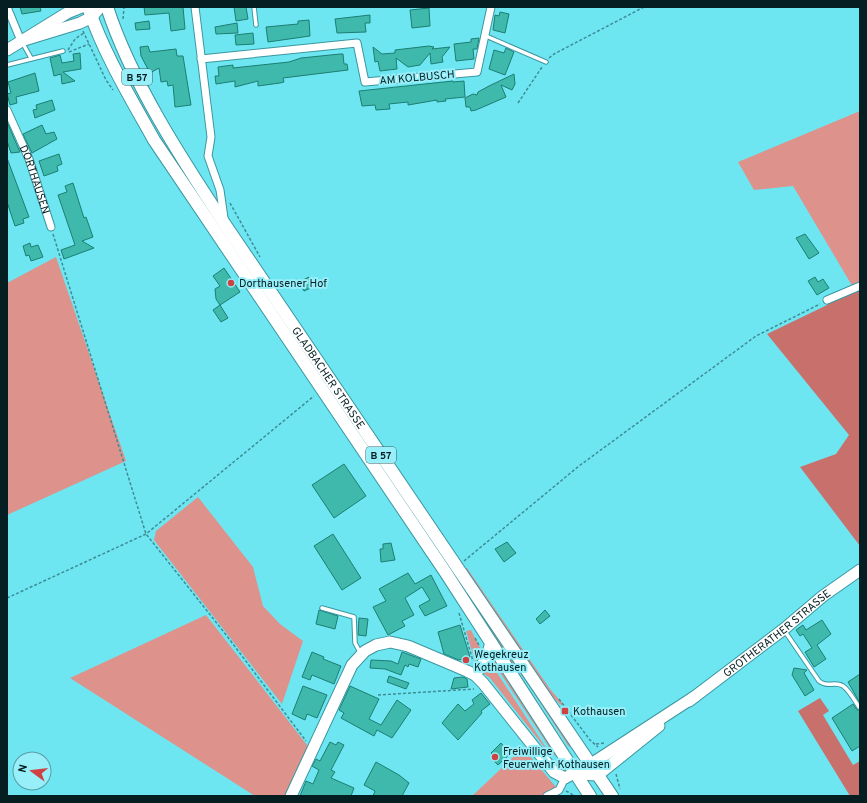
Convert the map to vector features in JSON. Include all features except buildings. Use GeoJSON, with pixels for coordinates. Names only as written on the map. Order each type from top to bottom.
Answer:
{"type":"FeatureCollection","features":[{"type":"Feature","properties":{"kind":"main road","name":"GLADBACHER STRASSE"},"geometry":{"type":"LineString","coordinates":[[107,7],[124,50],[156,114],[224,222],[590,764],[598,775],[616,793]]}},
{"type":"Feature","properties":{"kind":"main road","name":"GLADBACHER STRASSE"},"geometry":{"type":"LineString","coordinates":[[90,12],[113,67],[158,147],[491,642],[567,780],[590,796]]}},
{"type":"Feature","properties":{"kind":"street"},"geometry":{"type":"LineString","coordinates":[[7,7],[21,41]]}},
{"type":"Feature","properties":{"kind":"street"},"geometry":{"type":"LineString","coordinates":[[7,50],[67,13],[82,7]]}},
{"type":"Feature","properties":{"kind":"street"},"geometry":{"type":"LineString","coordinates":[[21,41],[73,25],[90,12],[100,7]]}},
{"type":"Feature","properties":{"kind":"street"},"geometry":{"type":"LineString","coordinates":[[195,7],[211,136],[208,156],[220,190],[224,222]]}},
{"type":"Feature","properties":{"kind":"street","name":"AM KOLBUSCH"},"geometry":{"type":"LineString","coordinates":[[202,59],[357,43],[365,82],[477,72],[486,36],[491,7]]}},
{"type":"Feature","properties":{"kind":"street","name":"DORTHAUSEN"},"geometry":{"type":"LineString","coordinates":[[7,110],[29,158],[51,227]]}},
{"type":"Feature","properties":{"kind":"street"},"geometry":{"type":"LineString","coordinates":[[827,300],[860,286]]}},
{"type":"Feature","properties":{"kind":"street","name":"GROTHERATHER STRASSE"},"geometry":{"type":"LineString","coordinates":[[598,775],[694,697],[784,629],[823,596],[860,570]]}},
{"type":"Feature","properties":{"kind":"street"},"geometry":{"type":"LineString","coordinates":[[291,796],[352,665],[365,651],[376,645],[390,642],[408,646],[476,675],[554,772],[567,780]]}},
{"type":"Feature","properties":{"kind":"street"},"geometry":{"type":"LineString","coordinates":[[476,675],[487,657],[491,642]]}},
{"type":"Feature","properties":{"kind":"street","name":"GROTHERATHER STRASSE"},"geometry":{"type":"LineString","coordinates":[[567,780],[694,697]]}},
{"type":"Feature","properties":{"kind":"street"},"geometry":{"type":"LineString","coordinates":[[547,796],[567,780],[598,775]]}},
{"type":"Feature","properties":{"kind":"lane"},"geometry":{"type":"LineString","coordinates":[[254,7],[256,26]]}},
{"type":"Feature","properties":{"kind":"lane"},"geometry":{"type":"LineString","coordinates":[[486,36],[546,62]]}},
{"type":"Feature","properties":{"kind":"lane"},"geometry":{"type":"LineString","coordinates":[[21,41],[31,58]]}},
{"type":"Feature","properties":{"kind":"lane"},"geometry":{"type":"LineString","coordinates":[[7,64],[63,51]]}},
{"type":"Feature","properties":{"kind":"lane"},"geometry":{"type":"LineString","coordinates":[[322,608],[354,616],[355,643],[361,655]]}},
{"type":"Feature","properties":{"kind":"lane"},"geometry":{"type":"LineString","coordinates":[[784,629],[819,681],[826,685],[836,684],[845,687],[859,707]]}},
{"type":"Feature","properties":{"kind":"path"},"geometry":{"type":"LineString","coordinates":[[518,102],[546,62],[554,54],[644,7]]}},
{"type":"Feature","properties":{"kind":"path"},"geometry":{"type":"LineString","coordinates":[[68,51],[75,39],[84,34]]}},
{"type":"Feature","properties":{"kind":"path"},"geometry":{"type":"LineString","coordinates":[[63,51],[68,51],[70,53],[89,44]]}},
{"type":"Feature","properties":{"kind":"path"},"geometry":{"type":"LineString","coordinates":[[51,227],[146,534],[227,636],[307,741],[315,745]]}},
{"type":"Feature","properties":{"kind":"path"},"geometry":{"type":"LineString","coordinates":[[463,561],[579,466],[756,336],[827,300]]}},
{"type":"Feature","properties":{"kind":"path"},"geometry":{"type":"LineString","coordinates":[[7,598],[146,534],[315,396]]}},
{"type":"Feature","properties":{"kind":"path"},"geometry":{"type":"LineString","coordinates":[[378,695],[433,693],[486,687]]}},
{"type":"Feature","properties":{"kind":"path"},"geometry":{"type":"LineString","coordinates":[[590,740],[596,744],[608,741]]}},
{"type":"Feature","properties":{"kind":"path"},"geometry":{"type":"LineString","coordinates":[[610,766],[616,775],[616,793]]}},
{"type":"Feature","properties":{"kind":"path"},"geometry":{"type":"LineString","coordinates":[[567,780],[575,796]]}},
{"type":"Feature","properties":{"kind":"shaded area"},"geometry":{"type":"Polygon","coordinates":[[[860,111],[860,285],[854,289],[793,186],[754,190],[738,162],[860,111]]]}},
{"type":"Feature","properties":{"kind":"shaded area"},"geometry":{"type":"Polygon","coordinates":[[[56,257],[126,461],[7,515],[7,283],[56,257]]]}},
{"type":"Feature","properties":{"kind":"shaded area"},"geometry":{"type":"Polygon","coordinates":[[[860,287],[860,546],[800,467],[836,454],[849,435],[767,334],[860,287]]]}},
{"type":"Feature","properties":{"kind":"shaded area"},"geometry":{"type":"Polygon","coordinates":[[[198,497],[253,567],[263,606],[280,624],[303,641],[282,704],[154,540],[156,531],[198,497]]]}},
{"type":"Feature","properties":{"kind":"shaded area"},"geometry":{"type":"Polygon","coordinates":[[[467,568],[550,689],[563,704],[561,705],[548,692],[465,569],[467,568]]]}},
{"type":"Feature","properties":{"kind":"shaded area"},"geometry":{"type":"Polygon","coordinates":[[[472,600],[572,744],[569,747],[524,678],[497,643],[472,600]]]}},
{"type":"Feature","properties":{"kind":"shaded area"},"geometry":{"type":"Polygon","coordinates":[[[206,615],[307,745],[309,752],[287,796],[255,796],[70,678],[206,615]]]}},
{"type":"Feature","properties":{"kind":"shaded area"},"geometry":{"type":"Polygon","coordinates":[[[471,630],[482,652],[481,656],[475,661],[466,631],[471,630]]]}},
{"type":"Feature","properties":{"kind":"shaded area"},"geometry":{"type":"Polygon","coordinates":[[[491,659],[495,659],[557,754],[555,756],[491,659]]]}},
{"type":"Feature","properties":{"kind":"shaded area"},"geometry":{"type":"Polygon","coordinates":[[[488,661],[552,757],[490,678],[484,674],[488,661]]]}},
{"type":"Feature","properties":{"kind":"shaded area"},"geometry":{"type":"Polygon","coordinates":[[[820,698],[829,711],[823,715],[853,765],[860,761],[860,796],[850,796],[798,711],[820,698]]]}},
{"type":"Feature","properties":{"kind":"shaded area"},"geometry":{"type":"Polygon","coordinates":[[[523,748],[561,793],[555,796],[472,796],[523,748]]]}},
{"type":"Feature","properties":{"kind":"place","name":"Dorthausener Hof"},"geometry":{"type":"Point","coordinates":[231,283]}},
{"type":"Feature","properties":{"kind":"place","name":"Wegekreuz Kothausen"},"geometry":{"type":"Point","coordinates":[466,660]}},
{"type":"Feature","properties":{"kind":"place","name":"Kothausen"},"geometry":{"type":"Point","coordinates":[565,711]}},
{"type":"Feature","properties":{"kind":"place","name":"Freiwillige Feuerwehr Kothausen"},"geometry":{"type":"Point","coordinates":[495,757]}}]}
